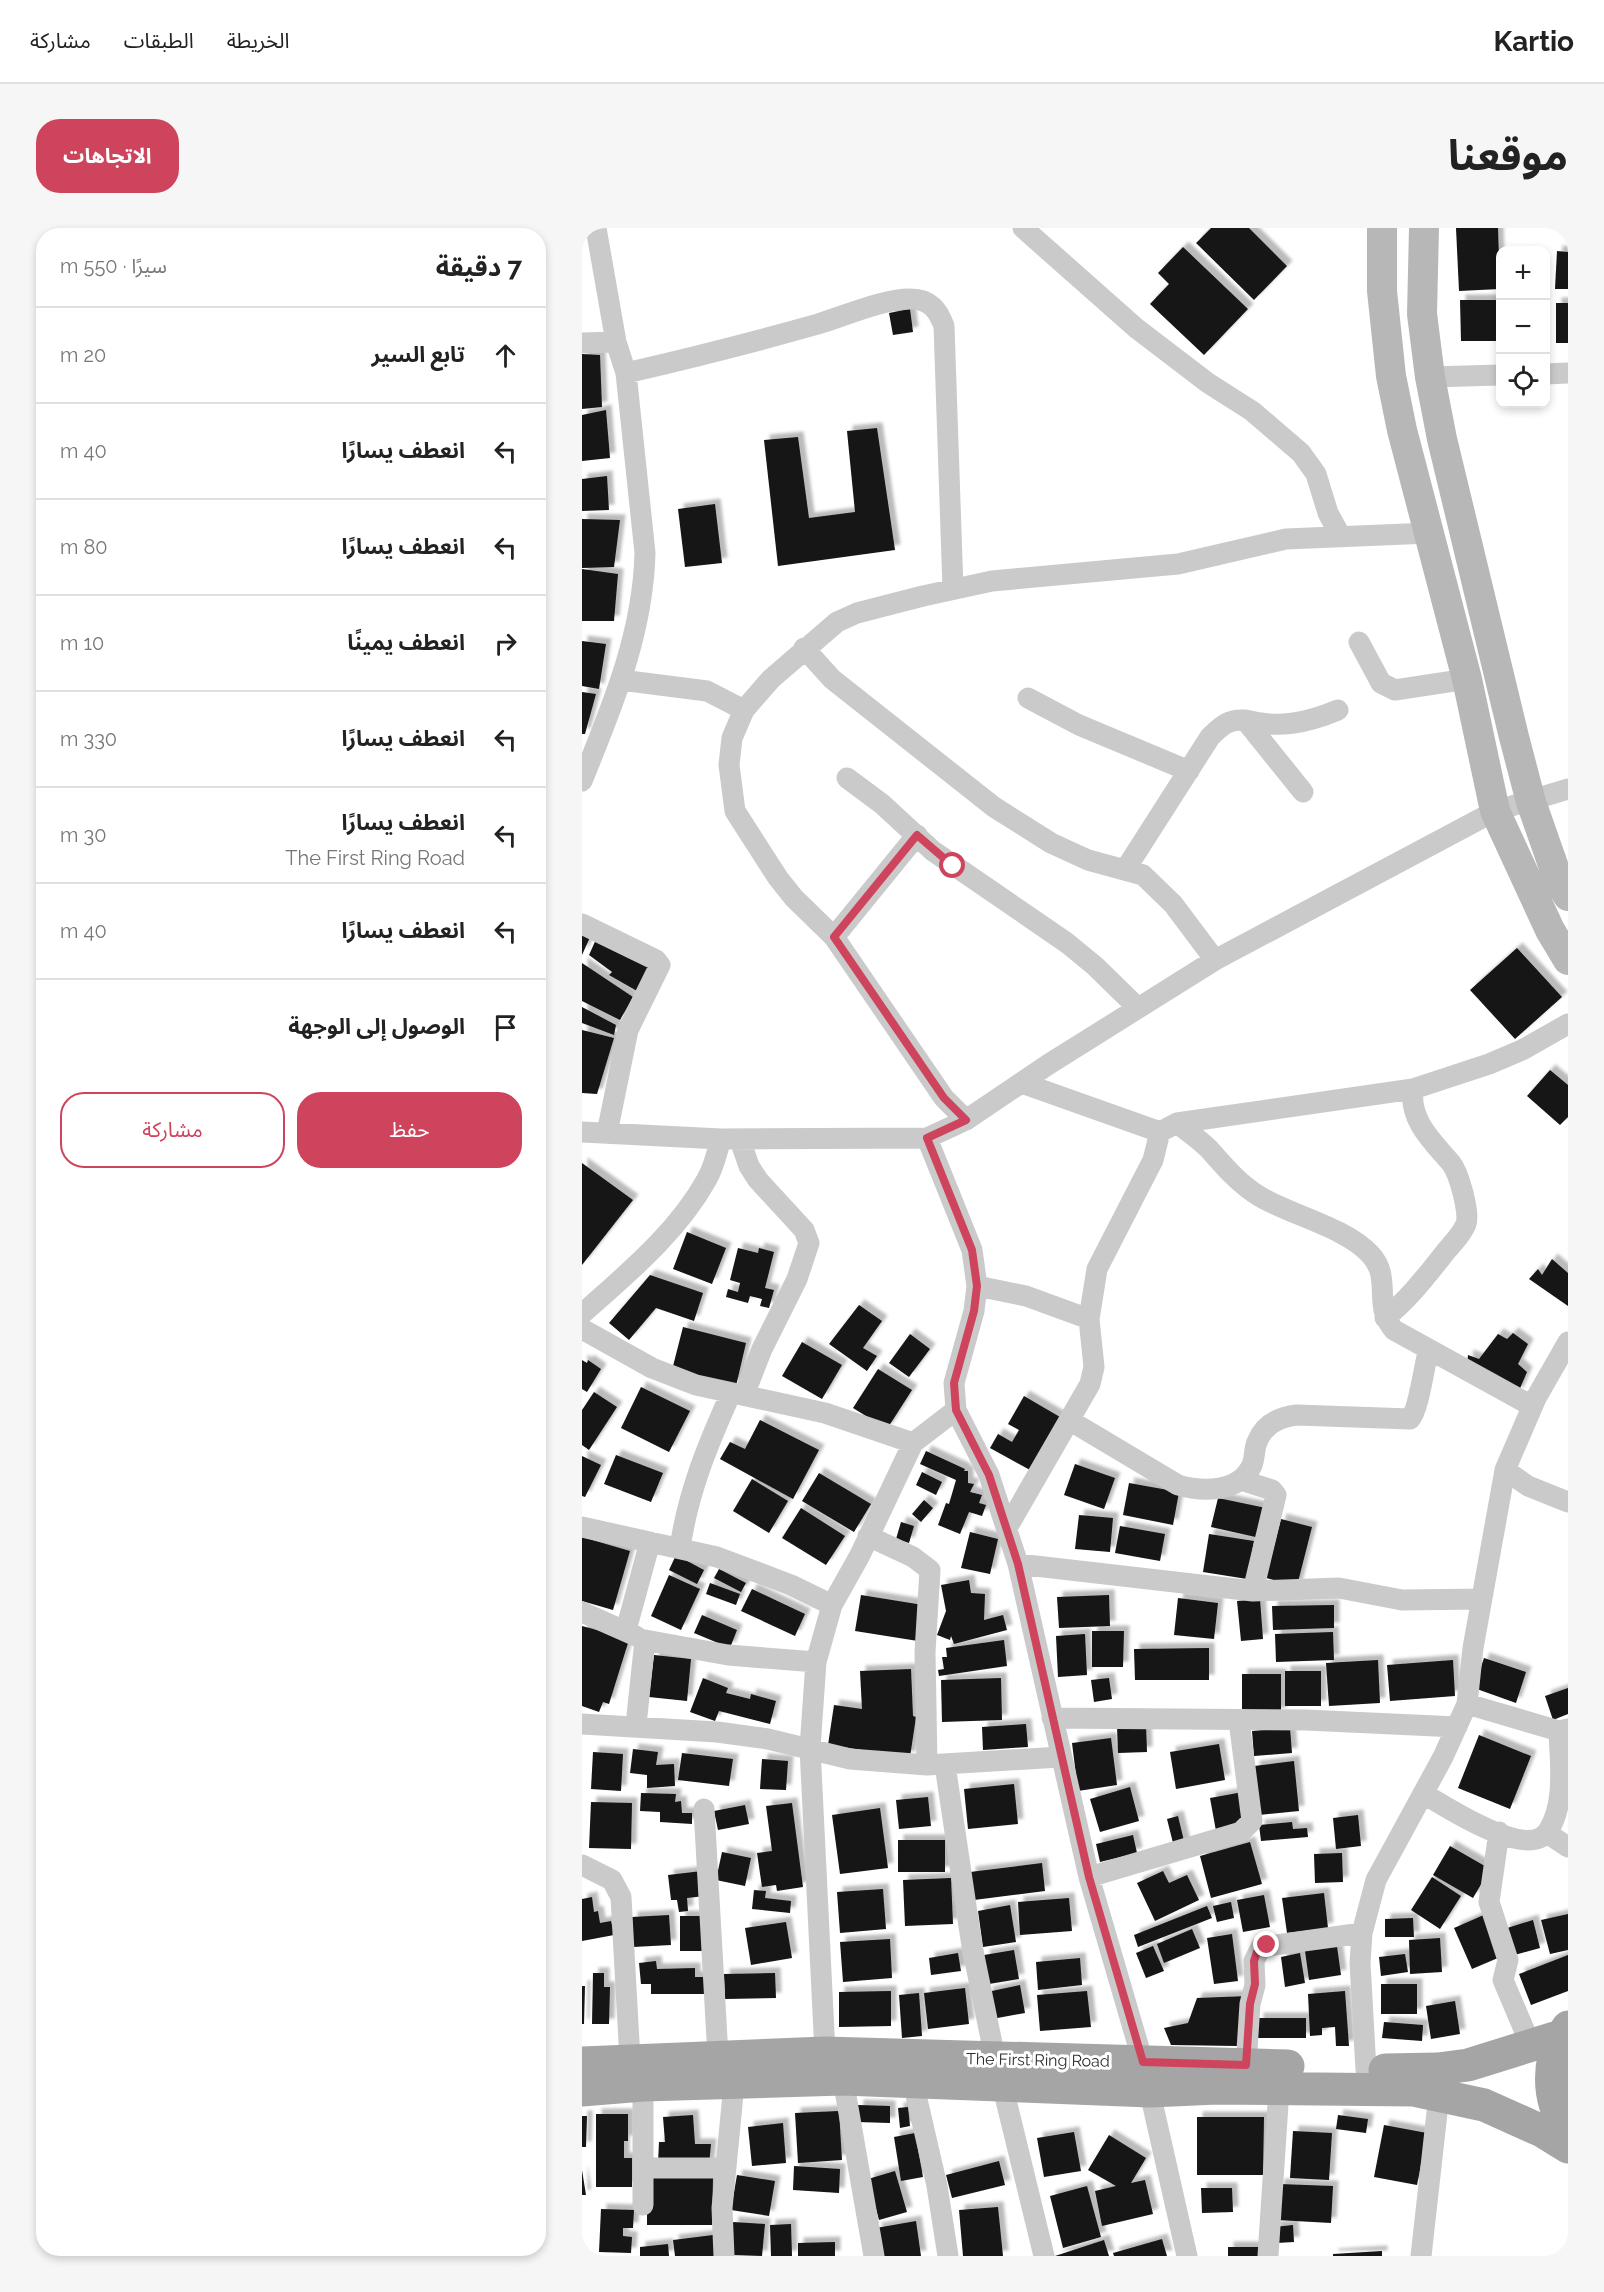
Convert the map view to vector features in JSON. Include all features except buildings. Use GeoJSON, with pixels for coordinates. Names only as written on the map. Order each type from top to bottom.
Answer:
{"type":"FeatureCollection","features":[{"type":"Feature","properties":{"kind":"main road"},"geometry":{"type":"LineString","coordinates":[[1382,228],[1382,291],[1391,376],[1402,430],[1467,679],[1495,811],[1550,930],[1568,960]]}},
{"type":"Feature","properties":{"kind":"main road"},"geometry":{"type":"LineString","coordinates":[[1424,228],[1422,314],[1430,377],[1514,737],[1532,802],[1558,879],[1568,896]]}},
{"type":"Feature","properties":{"kind":"main road"},"geometry":{"type":"LineString","coordinates":[[1553,2036],[1552,2095],[1561,2121],[1568,2130]]}},
{"type":"Feature","properties":{"kind":"main road","name":"The First Ring Road"},"geometry":{"type":"LineString","coordinates":[[582,2063],[637,2072],[834,2066],[1147,2076],[1246,2065],[1366,2070],[1437,2069],[1468,2065],[1553,2036]]}},
{"type":"Feature","properties":{"kind":"main road"},"geometry":{"type":"LineString","coordinates":[[834,2066],[913,2082],[998,2071]]}},
{"type":"Feature","properties":{"kind":"main road"},"geometry":{"type":"LineString","coordinates":[[582,2090],[637,2072]]}},
{"type":"Feature","properties":{"kind":"main road"},"geometry":{"type":"LineString","coordinates":[[1147,2076],[1217,2088],[1414,2090],[1484,2105],[1542,2131],[1568,2147]]}},
{"type":"Feature","properties":{"kind":"street"},"geometry":{"type":"LineString","coordinates":[[582,781],[586,759],[621,680],[641,612],[645,562],[626,373],[616,342],[596,228]]}},
{"type":"Feature","properties":{"kind":"street"},"geometry":{"type":"LineString","coordinates":[[1023,228],[1136,328],[1208,383],[1252,411],[1301,453],[1316,474],[1328,513],[1340,535]]}},
{"type":"Feature","properties":{"kind":"street"},"geometry":{"type":"LineString","coordinates":[[626,373],[731,349],[890,302],[913,298],[928,302],[938,311],[944,326],[954,590]]}},
{"type":"Feature","properties":{"kind":"street"},"geometry":{"type":"LineString","coordinates":[[582,343],[616,342]]}},
{"type":"Feature","properties":{"kind":"street"},"geometry":{"type":"LineString","coordinates":[[1550,374],[1568,374]]}},
{"type":"Feature","properties":{"kind":"street"},"geometry":{"type":"LineString","coordinates":[[1430,377],[1496,375]]}},
{"type":"Feature","properties":{"kind":"street"},"geometry":{"type":"LineString","coordinates":[[966,1120],[944,1098],[834,937],[794,898],[778,878],[735,811],[730,786],[730,756],[732,738],[744,710],[771,679],[804,648],[837,622],[857,613],[992,581],[1178,564],[1286,539],[1430,533]]}},
{"type":"Feature","properties":{"kind":"street"},"geometry":{"type":"LineString","coordinates":[[1359,642],[1381,684],[1395,690],[1467,679]]}},
{"type":"Feature","properties":{"kind":"street"},"geometry":{"type":"LineString","coordinates":[[804,648],[832,679],[994,807],[1051,843],[1088,860],[1143,875],[1173,904],[1215,960]]}},
{"type":"Feature","properties":{"kind":"street"},"geometry":{"type":"LineString","coordinates":[[621,680],[707,691],[744,710]]}},
{"type":"Feature","properties":{"kind":"street"},"geometry":{"type":"LineString","coordinates":[[1028,698],[1079,725],[1189,771]]}},
{"type":"Feature","properties":{"kind":"street"},"geometry":{"type":"LineString","coordinates":[[1125,870],[1173,792],[1210,737],[1222,725],[1233,719],[1264,725],[1291,725],[1338,710]]}},
{"type":"Feature","properties":{"kind":"street"},"geometry":{"type":"LineString","coordinates":[[1245,720],[1303,792]]}},
{"type":"Feature","properties":{"kind":"street"},"geometry":{"type":"LineString","coordinates":[[847,778],[953,866],[1067,943],[1095,966],[1138,1008]]}},
{"type":"Feature","properties":{"kind":"street"},"geometry":{"type":"LineString","coordinates":[[582,1131],[730,1140],[927,1138],[966,1120],[1215,960],[1495,811],[1532,802],[1568,789]]}},
{"type":"Feature","properties":{"kind":"street"},"geometry":{"type":"LineString","coordinates":[[834,937],[917,835]]}},
{"type":"Feature","properties":{"kind":"street"},"geometry":{"type":"LineString","coordinates":[[582,924],[648,955],[660,965],[628,1030],[607,1133]]}},
{"type":"Feature","properties":{"kind":"street"},"geometry":{"type":"LineString","coordinates":[[1168,1127],[1413,1089],[1497,1061],[1568,1024]]}},
{"type":"Feature","properties":{"kind":"street"},"geometry":{"type":"LineString","coordinates":[[1022,1083],[1168,1127],[1208,1148],[1226,1170],[1262,1198],[1327,1228],[1369,1253],[1381,1274],[1382,1310],[1394,1330],[1532,1406]]}},
{"type":"Feature","properties":{"kind":"street"},"geometry":{"type":"LineString","coordinates":[[1385,1318],[1418,1288],[1458,1236],[1467,1217],[1461,1181],[1453,1166],[1427,1136],[1411,1105],[1413,1089]]}},
{"type":"Feature","properties":{"kind":"street"},"geometry":{"type":"LineString","coordinates":[[1007,1528],[1090,1384],[1095,1367],[1089,1319],[1097,1269],[1168,1127]]}},
{"type":"Feature","properties":{"kind":"street"},"geometry":{"type":"LineString","coordinates":[[927,1138],[972,1250],[977,1286],[974,1311],[954,1383],[956,1410],[989,1475],[1018,1564],[1089,1877],[1147,2076],[1187,2256]]}},
{"type":"Feature","properties":{"kind":"street"},"geometry":{"type":"LineString","coordinates":[[582,1314],[654,1249],[691,1204],[730,1140]]}},
{"type":"Feature","properties":{"kind":"street"},"geometry":{"type":"LineString","coordinates":[[680,1548],[685,1510],[692,1486],[797,1279],[809,1243],[804,1230],[758,1180],[730,1140]]}},
{"type":"Feature","properties":{"kind":"street"},"geometry":{"type":"LineString","coordinates":[[977,1286],[1026,1296],[1089,1319]]}},
{"type":"Feature","properties":{"kind":"street"},"geometry":{"type":"LineString","coordinates":[[582,1329],[652,1368],[696,1385],[825,1413],[913,1443]]}},
{"type":"Feature","properties":{"kind":"street"},"geometry":{"type":"LineString","coordinates":[[1366,2070],[1360,1963],[1362,1933],[1376,1880],[1424,1794],[1467,1704],[1473,1648],[1505,1470],[1532,1406],[1568,1342]]}},
{"type":"Feature","properties":{"kind":"street"},"geometry":{"type":"LineString","coordinates":[[1069,1420],[1178,1485],[1197,1490],[1217,1489],[1241,1480],[1252,1465],[1257,1441],[1267,1426],[1280,1417],[1297,1414],[1410,1419],[1417,1407],[1421,1374],[1429,1350]]}},
{"type":"Feature","properties":{"kind":"street"},"geometry":{"type":"LineString","coordinates":[[874,2256],[834,2066],[810,1749],[816,1662],[832,1605],[913,1443],[956,1410]]}},
{"type":"Feature","properties":{"kind":"street"},"geometry":{"type":"LineString","coordinates":[[1505,1470],[1528,1486],[1568,1502]]}},
{"type":"Feature","properties":{"kind":"street"},"geometry":{"type":"LineString","coordinates":[[1241,1480],[1272,1490],[1276,1495],[1253,1591]]}},
{"type":"Feature","properties":{"kind":"street"},"geometry":{"type":"LineString","coordinates":[[582,1527],[717,1557],[791,1585],[832,1605]]}},
{"type":"Feature","properties":{"kind":"street"},"geometry":{"type":"LineString","coordinates":[[868,1536],[913,1557],[930,1570],[924,1652],[936,1765],[998,2071],[1044,2256]]}},
{"type":"Feature","properties":{"kind":"street"},"geometry":{"type":"LineString","coordinates":[[626,1630],[650,1542]]}},
{"type":"Feature","properties":{"kind":"street"},"geometry":{"type":"LineString","coordinates":[[1018,1564],[1253,1591],[1339,1588],[1402,1600],[1482,1599]]}},
{"type":"Feature","properties":{"kind":"street"},"geometry":{"type":"LineString","coordinates":[[582,1612],[645,1640],[728,1655],[816,1662]]}},
{"type":"Feature","properties":{"kind":"street"},"geometry":{"type":"LineString","coordinates":[[636,1725],[645,1640]]}},
{"type":"Feature","properties":{"kind":"street"},"geometry":{"type":"LineString","coordinates":[[1424,1794],[1469,1820],[1516,1839],[1535,1840],[1546,1833],[1557,1806],[1564,1730],[1467,1704]]}},
{"type":"Feature","properties":{"kind":"street"},"geometry":{"type":"LineString","coordinates":[[1052,1718],[1306,1720],[1457,1727]]}},
{"type":"Feature","properties":{"kind":"street"},"geometry":{"type":"LineString","coordinates":[[1089,1877],[1241,1832],[1250,1826],[1252,1821],[1239,1721]]}},
{"type":"Feature","properties":{"kind":"street"},"geometry":{"type":"LineString","coordinates":[[582,1724],[636,1725],[717,1732],[810,1749],[850,1759],[936,1765],[1060,1757]]}},
{"type":"Feature","properties":{"kind":"street"},"geometry":{"type":"LineString","coordinates":[[704,1809],[726,2070],[726,2168],[722,2208],[724,2256]]}},
{"type":"Feature","properties":{"kind":"street"},"geometry":{"type":"LineString","coordinates":[[1498,1832],[1489,1902],[1508,1960],[1503,1980],[1553,2036]]}},
{"type":"Feature","properties":{"kind":"street"},"geometry":{"type":"LineString","coordinates":[[1546,1833],[1568,1847]]}},
{"type":"Feature","properties":{"kind":"street"},"geometry":{"type":"LineString","coordinates":[[582,1865],[612,1880],[621,1897],[637,2072],[643,2168],[642,2205]]}},
{"type":"Feature","properties":{"kind":"street"},"geometry":{"type":"LineString","coordinates":[[1246,2065],[1250,2004],[1255,1984],[1254,1961],[1261,1947],[1362,1933]]}},
{"type":"Feature","properties":{"kind":"street"},"geometry":{"type":"LineString","coordinates":[[913,2082],[937,2186],[948,2256]]}},
{"type":"Feature","properties":{"kind":"street"},"geometry":{"type":"LineString","coordinates":[[1268,2256],[1279,2089]]}},
{"type":"Feature","properties":{"kind":"street"},"geometry":{"type":"LineString","coordinates":[[1421,2256],[1439,2095]]}},
{"type":"Feature","properties":{"kind":"street"},"geometry":{"type":"LineString","coordinates":[[643,2168],[726,2168]]}},
{"type":"Feature","properties":{"kind":"route"},"geometry":{"type":"LineString","coordinates":[[953,866],[917,835],[834,937],[891,1024],[912,1050],[944,1098],[966,1120],[927,1138],[972,1250],[977,1286],[974,1311],[954,1383],[956,1410],[989,1475],[1018,1564],[1089,1877],[1143,2062],[1246,2065],[1250,2004],[1255,1984],[1254,1961],[1261,1947],[1267,1945]]}}]}
